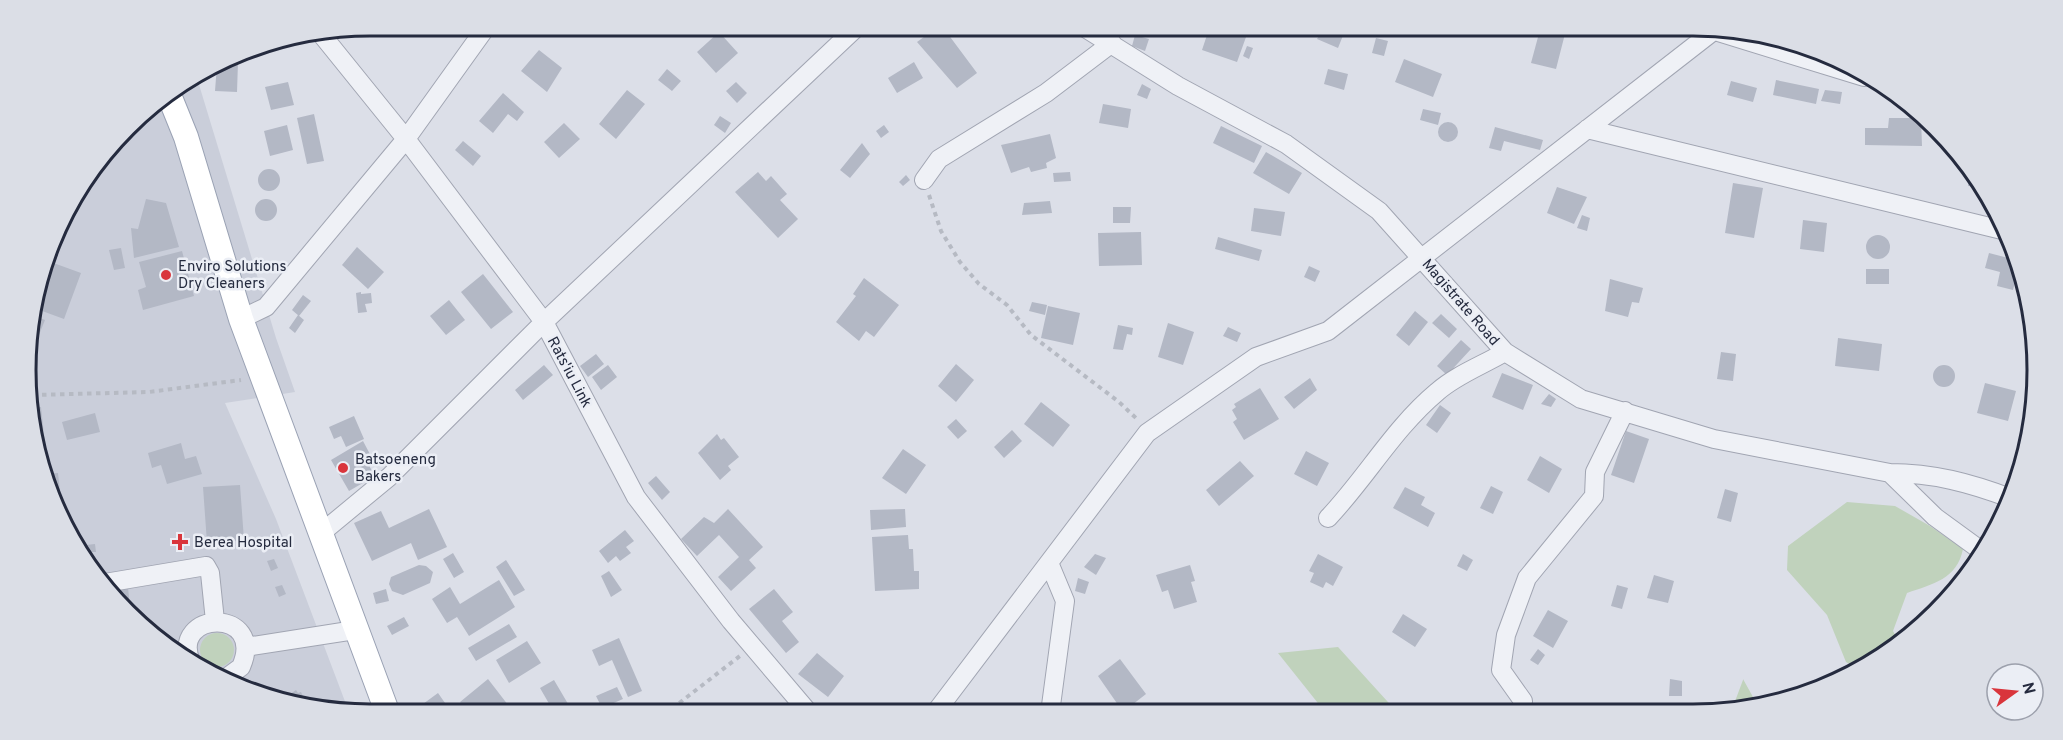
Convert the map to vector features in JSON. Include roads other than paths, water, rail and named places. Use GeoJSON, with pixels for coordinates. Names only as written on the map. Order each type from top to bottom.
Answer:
{"type":"FeatureCollection","features":[{"type":"Feature","properties":{"kind":"main road"},"geometry":{"type":"LineString","coordinates":[[172,101],[186,137],[241,319],[384,704]]}},
{"type":"Feature","properties":{"kind":"street"},"geometry":{"type":"LineString","coordinates":[[241,319],[266,307],[406,140],[480,36]]}},
{"type":"Feature","properties":{"kind":"street"},"geometry":{"type":"LineString","coordinates":[[320,534],[390,477],[544,322],[847,36]]}},
{"type":"Feature","properties":{"kind":"street","name":"Magistrate Road"},"geometry":{"type":"LineString","coordinates":[[1100,36],[1178,86],[1286,144],[1379,211],[1505,352],[1581,399],[1714,439],[1890,473],[1918,473],[1966,482],[2003,495]]}},
{"type":"Feature","properties":{"kind":"street"},"geometry":{"type":"LineString","coordinates":[[942,704],[1050,565],[1146,433],[1256,357],[1329,331],[1587,129],[1700,36]]}},
{"type":"Feature","properties":{"kind":"street","name":"Rats'iu Link"},"geometry":{"type":"LineString","coordinates":[[325,39],[406,140],[544,322],[636,497],[731,621],[802,704]]}},
{"type":"Feature","properties":{"kind":"street"},"geometry":{"type":"LineString","coordinates":[[1751,41],[1839,69]]}},
{"type":"Feature","properties":{"kind":"street"},"geometry":{"type":"LineString","coordinates":[[924,180],[939,159],[1047,93],[1112,43]]}},
{"type":"Feature","properties":{"kind":"street"},"geometry":{"type":"LineString","coordinates":[[1587,129],[1996,229]]}},
{"type":"Feature","properties":{"kind":"street"},"geometry":{"type":"LineString","coordinates":[[1328,518],[1351,494],[1402,427],[1438,390],[1505,352]]}},
{"type":"Feature","properties":{"kind":"street"},"geometry":{"type":"LineString","coordinates":[[1522,701],[1501,670],[1506,635],[1527,578],[1594,496],[1595,472],[1625,411]]}},
{"type":"Feature","properties":{"kind":"street"},"geometry":{"type":"LineString","coordinates":[[1890,473],[1935,517],[1976,547]]}},
{"type":"Feature","properties":{"kind":"street"},"geometry":{"type":"LineString","coordinates":[[1050,565],[1065,601],[1051,704]]}},
{"type":"Feature","properties":{"kind":"street"},"geometry":{"type":"LineString","coordinates":[[112,582],[206,566],[210,573],[215,621]]}},
{"type":"Feature","properties":{"kind":"street"},"geometry":{"type":"LineString","coordinates":[[189,651],[189,643],[194,631],[204,624],[215,621],[226,622],[243,636],[246,647],[241,667],[231,674]]}},
{"type":"Feature","properties":{"kind":"street"},"geometry":{"type":"LineString","coordinates":[[246,647],[355,630]]}},
{"type":"Feature","properties":{"kind":"place","name":"Enviro Solutions Dry Cleaners"},"geometry":{"type":"Point","coordinates":[166,275]}},
{"type":"Feature","properties":{"kind":"place","name":"Batsoeneng Bakers"},"geometry":{"type":"Point","coordinates":[343,468]}},
{"type":"Feature","properties":{"kind":"place","name":"Berea Hospital"},"geometry":{"type":"Point","coordinates":[180,542]}}]}
